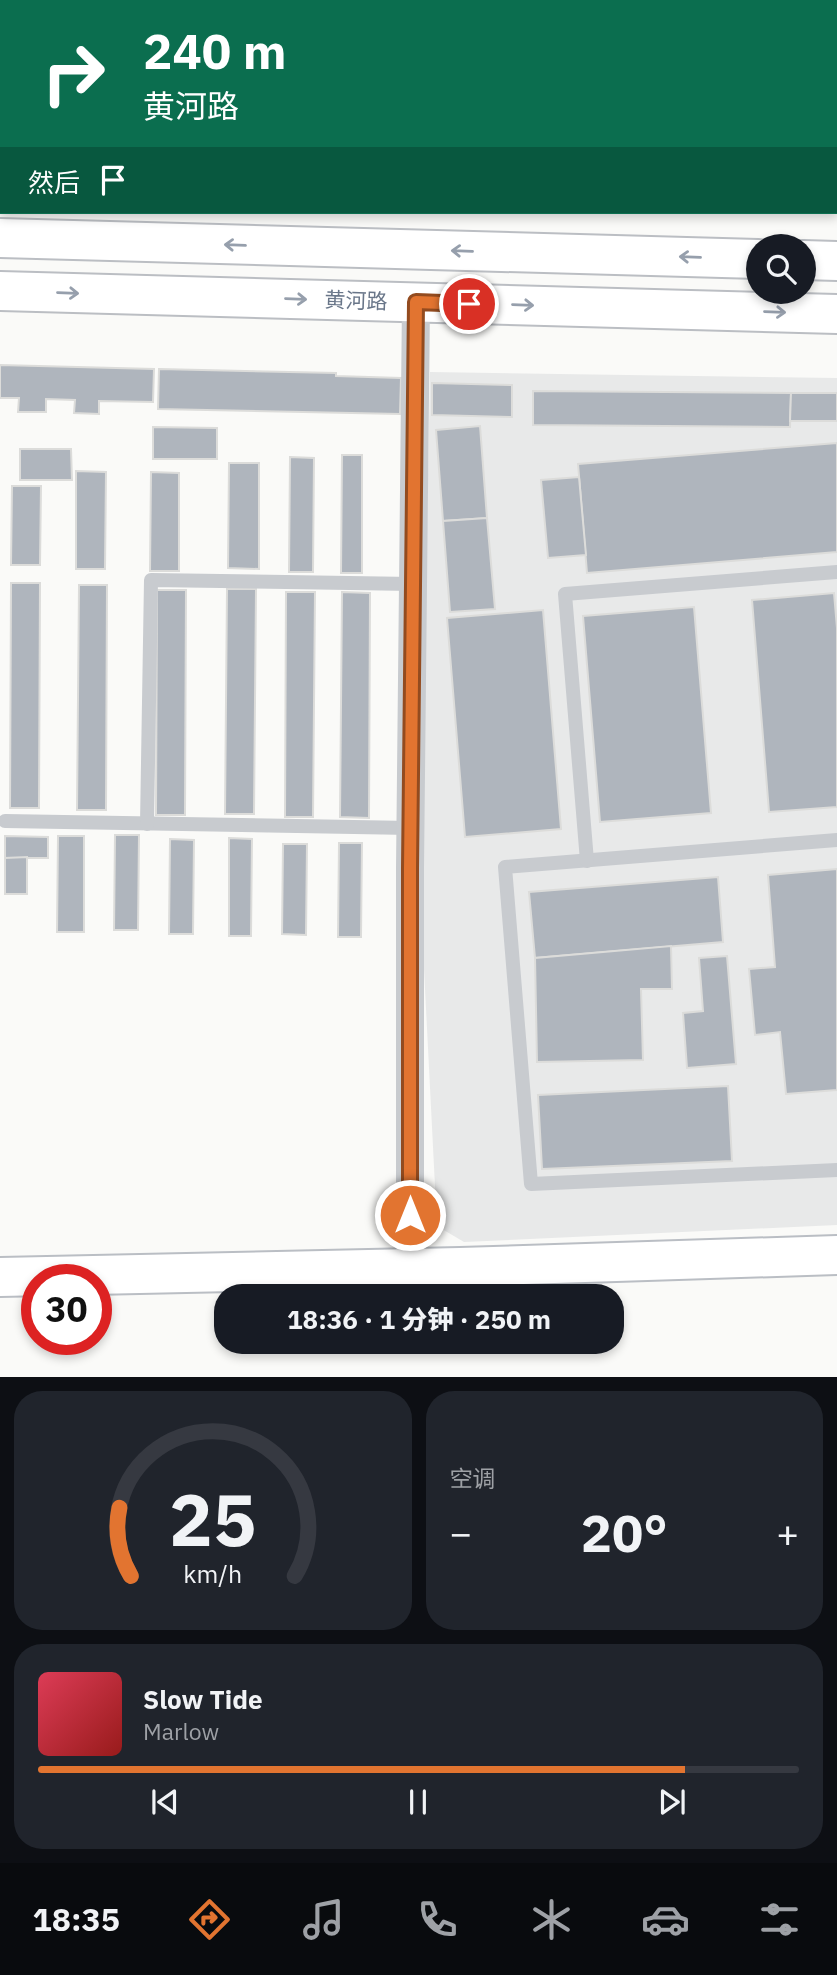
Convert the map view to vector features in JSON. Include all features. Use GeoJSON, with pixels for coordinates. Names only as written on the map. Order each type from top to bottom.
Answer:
{"type":"FeatureCollection","features":[{"type":"Feature","properties":{"kind":"main road"},"geometry":{"type":"LineString","coordinates":[[0,238],[746,259]]}},
{"type":"Feature","properties":{"kind":"main road"},"geometry":{"type":"LineString","coordinates":[[816,260],[837,261]]}},
{"type":"Feature","properties":{"kind":"main road","name":"黄河路"},"geometry":{"type":"LineString","coordinates":[[0,291],[837,314]]}},
{"type":"Feature","properties":{"kind":"main road"},"geometry":{"type":"LineString","coordinates":[[0,1277],[837,1255]]}},
{"type":"Feature","properties":{"kind":"street"},"geometry":{"type":"LineString","coordinates":[[410,1268],[416,302]]}},
{"type":"Feature","properties":{"kind":"lane"},"geometry":{"type":"LineString","coordinates":[[587,861],[565,594],[837,572]]}},
{"type":"Feature","properties":{"kind":"lane"},"geometry":{"type":"LineString","coordinates":[[147,824],[151,580],[413,584]]}},
{"type":"Feature","properties":{"kind":"lane"},"geometry":{"type":"LineString","coordinates":[[5,821],[411,828]]}},
{"type":"Feature","properties":{"kind":"lane"},"geometry":{"type":"LineString","coordinates":[[837,840],[505,867],[531,1184],[837,1170]]}},
{"type":"Feature","properties":{"kind":"shaded area"},"geometry":{"type":"Polygon","coordinates":[[[430,372],[837,378],[837,1225],[464,1242],[437,1226],[420,890],[430,372]]]}},
{"type":"Feature","properties":{"kind":"building"},"geometry":{"type":"Polygon","coordinates":[[[0,365],[154,369],[153,402],[99,401],[99,414],[74,413],[75,400],[46,399],[46,412],[18,412],[19,398],[0,398],[0,365]]]}},
{"type":"Feature","properties":{"kind":"building"},"geometry":{"type":"Polygon","coordinates":[[[159,369],[336,373],[336,376],[401,378],[400,414],[158,409],[159,369]]]}},
{"type":"Feature","properties":{"kind":"building"},"geometry":{"type":"Polygon","coordinates":[[[432,383],[512,385],[512,417],[432,415],[432,383]]]}},
{"type":"Feature","properties":{"kind":"building"},"geometry":{"type":"Polygon","coordinates":[[[533,391],[791,393],[790,427],[533,425],[533,391]]]}},
{"type":"Feature","properties":{"kind":"building"},"geometry":{"type":"Polygon","coordinates":[[[791,393],[837,393],[837,421],[790,421],[791,393]]]}},
{"type":"Feature","properties":{"kind":"building"},"geometry":{"type":"Polygon","coordinates":[[[480,426],[487,518],[443,521],[436,430],[480,426]]]}},
{"type":"Feature","properties":{"kind":"building"},"geometry":{"type":"Polygon","coordinates":[[[153,427],[217,428],[217,459],[153,459],[153,427]]]}},
{"type":"Feature","properties":{"kind":"building"},"geometry":{"type":"Polygon","coordinates":[[[837,443],[837,552],[587,573],[578,464],[837,443]]]}},
{"type":"Feature","properties":{"kind":"building"},"geometry":{"type":"Polygon","coordinates":[[[20,449],[71,449],[72,480],[20,480],[20,449]]]}},
{"type":"Feature","properties":{"kind":"building"},"geometry":{"type":"Polygon","coordinates":[[[342,455],[362,455],[362,573],[341,573],[342,455]]]}},
{"type":"Feature","properties":{"kind":"building"},"geometry":{"type":"Polygon","coordinates":[[[290,457],[314,458],[313,572],[289,572],[290,457]]]}},
{"type":"Feature","properties":{"kind":"building"},"geometry":{"type":"Polygon","coordinates":[[[229,463],[259,463],[259,569],[228,568],[229,463]]]}},
{"type":"Feature","properties":{"kind":"building"},"geometry":{"type":"Polygon","coordinates":[[[76,471],[106,472],[105,569],[76,569],[76,471]]]}},
{"type":"Feature","properties":{"kind":"building"},"geometry":{"type":"Polygon","coordinates":[[[151,472],[179,473],[179,571],[150,571],[151,472]]]}},
{"type":"Feature","properties":{"kind":"building"},"geometry":{"type":"Polygon","coordinates":[[[579,477],[586,555],[548,558],[541,480],[579,477]]]}},
{"type":"Feature","properties":{"kind":"building"},"geometry":{"type":"Polygon","coordinates":[[[12,486],[41,486],[40,565],[11,565],[12,486]]]}},
{"type":"Feature","properties":{"kind":"building"},"geometry":{"type":"Polygon","coordinates":[[[487,518],[495,609],[450,612],[443,521],[487,518]]]}},
{"type":"Feature","properties":{"kind":"building"},"geometry":{"type":"Polygon","coordinates":[[[11,583],[40,583],[39,808],[10,808],[11,583]]]}},
{"type":"Feature","properties":{"kind":"building"},"geometry":{"type":"Polygon","coordinates":[[[79,585],[107,585],[106,810],[77,810],[79,585]]]}},
{"type":"Feature","properties":{"kind":"building"},"geometry":{"type":"Polygon","coordinates":[[[227,589],[256,589],[254,814],[225,814],[227,589]]]}},
{"type":"Feature","properties":{"kind":"building"},"geometry":{"type":"Polygon","coordinates":[[[157,590],[186,590],[185,815],[156,815],[157,590]]]}},
{"type":"Feature","properties":{"kind":"building"},"geometry":{"type":"Polygon","coordinates":[[[286,592],[315,592],[313,817],[285,817],[286,592]]]}},
{"type":"Feature","properties":{"kind":"building"},"geometry":{"type":"Polygon","coordinates":[[[342,592],[370,593],[369,818],[340,817],[342,592]]]}},
{"type":"Feature","properties":{"kind":"building"},"geometry":{"type":"Polygon","coordinates":[[[834,593],[837,628],[837,807],[769,812],[752,600],[834,593]]]}},
{"type":"Feature","properties":{"kind":"building"},"geometry":{"type":"Polygon","coordinates":[[[694,607],[711,813],[600,822],[583,616],[694,607]]]}},
{"type":"Feature","properties":{"kind":"building"},"geometry":{"type":"Polygon","coordinates":[[[543,610],[561,829],[465,837],[447,618],[543,610]]]}},
{"type":"Feature","properties":{"kind":"building"},"geometry":{"type":"Polygon","coordinates":[[[115,835],[139,835],[138,930],[114,930],[115,835]]]}},
{"type":"Feature","properties":{"kind":"building"},"geometry":{"type":"Polygon","coordinates":[[[5,836],[48,837],[48,858],[5,858],[5,836]]]}},
{"type":"Feature","properties":{"kind":"building"},"geometry":{"type":"Polygon","coordinates":[[[58,836],[84,836],[84,932],[57,932],[58,836]]]}},
{"type":"Feature","properties":{"kind":"building"},"geometry":{"type":"Polygon","coordinates":[[[229,838],[252,839],[251,936],[229,936],[229,838]]]}},
{"type":"Feature","properties":{"kind":"building"},"geometry":{"type":"Polygon","coordinates":[[[170,839],[194,840],[193,934],[169,934],[170,839]]]}},
{"type":"Feature","properties":{"kind":"building"},"geometry":{"type":"Polygon","coordinates":[[[339,843],[362,843],[361,937],[338,937],[339,843]]]}},
{"type":"Feature","properties":{"kind":"building"},"geometry":{"type":"Polygon","coordinates":[[[283,844],[307,844],[306,935],[282,934],[283,844]]]}},
{"type":"Feature","properties":{"kind":"building"},"geometry":{"type":"Polygon","coordinates":[[[27,857],[27,894],[5,894],[5,858],[27,857]]]}},
{"type":"Feature","properties":{"kind":"building"},"geometry":{"type":"Polygon","coordinates":[[[837,869],[837,1090],[786,1094],[780,1032],[755,1035],[749,969],[775,967],[768,875],[837,869]]]}},
{"type":"Feature","properties":{"kind":"building"},"geometry":{"type":"Polygon","coordinates":[[[718,877],[723,942],[535,958],[529,892],[718,877]]]}},
{"type":"Feature","properties":{"kind":"building"},"geometry":{"type":"Polygon","coordinates":[[[671,946],[672,989],[641,989],[643,1060],[537,1062],[535,958],[671,946]]]}},
{"type":"Feature","properties":{"kind":"building"},"geometry":{"type":"Polygon","coordinates":[[[727,956],[736,1064],[687,1068],[683,1013],[703,1011],[699,958],[727,956]]]}},
{"type":"Feature","properties":{"kind":"building"},"geometry":{"type":"Polygon","coordinates":[[[728,1086],[732,1161],[542,1169],[538,1095],[728,1086]]]}},
{"type":"Feature","properties":{"kind":"route"},"geometry":{"type":"LineString","coordinates":[[410,1215],[410,868],[416,302],[469,304]]}}]}
